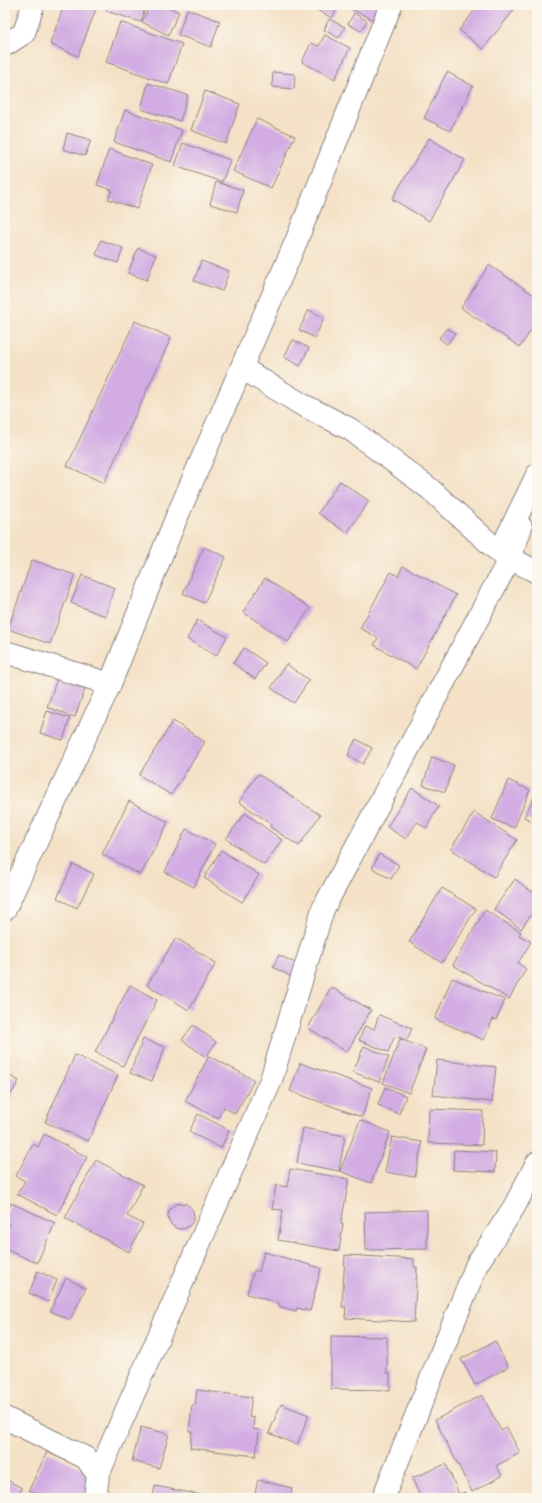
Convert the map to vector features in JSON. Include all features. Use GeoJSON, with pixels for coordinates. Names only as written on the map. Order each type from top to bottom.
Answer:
{"type":"FeatureCollection","features":[{"type":"Feature","properties":{"kind":"street"},"geometry":{"type":"LineString","coordinates":[[5,45],[24,33],[33,5]]}},
{"type":"Feature","properties":{"kind":"street"},"geometry":{"type":"LineString","coordinates":[[5,909],[110,684],[175,521],[296,244],[391,5]]}},
{"type":"Feature","properties":{"kind":"street"},"geometry":{"type":"LineString","coordinates":[[242,368],[301,404],[350,429],[430,489],[505,555],[537,572]]}},
{"type":"Feature","properties":{"kind":"street"},"geometry":{"type":"LineString","coordinates":[[505,555],[537,475]]}},
{"type":"Feature","properties":{"kind":"street"},"geometry":{"type":"LineString","coordinates":[[95,1498],[98,1475],[271,1080],[323,909],[505,555],[521,527]]}},
{"type":"Feature","properties":{"kind":"street"},"geometry":{"type":"LineString","coordinates":[[5,652],[110,684]]}},
{"type":"Feature","properties":{"kind":"street"},"geometry":{"type":"LineString","coordinates":[[383,1498],[477,1264],[514,1207],[537,1163]]}},
{"type":"Feature","properties":{"kind":"street"},"geometry":{"type":"LineString","coordinates":[[514,1207],[537,1202]]}},
{"type":"Feature","properties":{"kind":"street"},"geometry":{"type":"LineString","coordinates":[[5,1418],[86,1458],[98,1475]]}},
{"type":"Feature","properties":{"kind":"building"},"geometry":{"type":"Polygon","coordinates":[[[64,5],[86,5],[96,9],[78,56],[50,44],[64,5]]]}},
{"type":"Feature","properties":{"kind":"building"},"geometry":{"type":"Polygon","coordinates":[[[107,5],[146,5],[141,22],[106,11],[107,5]]]}},
{"type":"Feature","properties":{"kind":"building"},"geometry":{"type":"Polygon","coordinates":[[[150,5],[165,5],[179,12],[168,35],[142,22],[150,5]]]}},
{"type":"Feature","properties":{"kind":"building"},"geometry":{"type":"Polygon","coordinates":[[[307,5],[339,5],[332,18],[307,5]]]}},
{"type":"Feature","properties":{"kind":"building"},"geometry":{"type":"Polygon","coordinates":[[[351,5],[381,5],[374,20],[349,8],[351,5]]]}},
{"type":"Feature","properties":{"kind":"building"},"geometry":{"type":"Polygon","coordinates":[[[479,5],[517,6],[483,49],[459,30],[479,5]]]}},
{"type":"Feature","properties":{"kind":"building"},"geometry":{"type":"Polygon","coordinates":[[[187,9],[220,21],[211,47],[178,35],[187,9]]]}},
{"type":"Feature","properties":{"kind":"building"},"geometry":{"type":"Polygon","coordinates":[[[354,13],[367,21],[361,31],[348,24],[354,13]]]}},
{"type":"Feature","properties":{"kind":"building"},"geometry":{"type":"Polygon","coordinates":[[[329,19],[345,27],[339,38],[324,30],[329,19]]]}},
{"type":"Feature","properties":{"kind":"building"},"geometry":{"type":"Polygon","coordinates":[[[120,22],[182,44],[168,84],[106,62],[120,22]]]}},
{"type":"Feature","properties":{"kind":"building"},"geometry":{"type":"Polygon","coordinates":[[[325,35],[350,48],[335,79],[302,62],[311,43],[319,46],[325,35]]]}},
{"type":"Feature","properties":{"kind":"building"},"geometry":{"type":"Polygon","coordinates":[[[273,72],[295,74],[294,89],[272,87],[273,72]]]}},
{"type":"Feature","properties":{"kind":"building"},"geometry":{"type":"Polygon","coordinates":[[[447,72],[473,86],[450,131],[424,118],[447,72]]]}},
{"type":"Feature","properties":{"kind":"building"},"geometry":{"type":"Polygon","coordinates":[[[148,83],[188,95],[180,121],[141,109],[148,83]]]}},
{"type":"Feature","properties":{"kind":"building"},"geometry":{"type":"Polygon","coordinates":[[[205,91],[240,104],[226,144],[191,130],[205,91]]]}},
{"type":"Feature","properties":{"kind":"building"},"geometry":{"type":"Polygon","coordinates":[[[125,110],[182,130],[171,162],[114,142],[125,110]]]}},
{"type":"Feature","properties":{"kind":"building"},"geometry":{"type":"Polygon","coordinates":[[[257,119],[295,136],[271,188],[233,171],[257,119]]]}},
{"type":"Feature","properties":{"kind":"building"},"geometry":{"type":"Polygon","coordinates":[[[67,133],[91,140],[85,156],[63,149],[67,133]]]}},
{"type":"Feature","properties":{"kind":"building"},"geometry":{"type":"Polygon","coordinates":[[[429,138],[465,160],[429,221],[392,199],[429,138]]]}},
{"type":"Feature","properties":{"kind":"building"},"geometry":{"type":"Polygon","coordinates":[[[183,143],[230,160],[222,182],[175,166],[183,143]]]}},
{"type":"Feature","properties":{"kind":"building"},"geometry":{"type":"Polygon","coordinates":[[[109,149],[152,165],[137,209],[108,199],[112,190],[97,185],[109,149]]]}},
{"type":"Feature","properties":{"kind":"building"},"geometry":{"type":"Polygon","coordinates":[[[216,182],[243,190],[237,212],[210,204],[216,182]]]}},
{"type":"Feature","properties":{"kind":"building"},"geometry":{"type":"Polygon","coordinates":[[[101,240],[123,248],[118,263],[96,255],[101,240]]]}},
{"type":"Feature","properties":{"kind":"building"},"geometry":{"type":"Polygon","coordinates":[[[138,248],[156,255],[147,280],[128,273],[138,248]]]}},
{"type":"Feature","properties":{"kind":"building"},"geometry":{"type":"Polygon","coordinates":[[[201,261],[229,271],[222,291],[194,281],[201,261]]]}},
{"type":"Feature","properties":{"kind":"building"},"geometry":{"type":"Polygon","coordinates":[[[489,265],[537,297],[537,321],[520,347],[461,308],[489,265]]]}},
{"type":"Feature","properties":{"kind":"building"},"geometry":{"type":"Polygon","coordinates":[[[309,310],[324,318],[315,338],[299,330],[309,310]]]}},
{"type":"Feature","properties":{"kind":"building"},"geometry":{"type":"Polygon","coordinates":[[[135,321],[171,338],[104,483],[67,466],[135,321]]]}},
{"type":"Feature","properties":{"kind":"building"},"geometry":{"type":"Polygon","coordinates":[[[447,328],[455,333],[447,344],[439,338],[447,328]]]}},
{"type":"Feature","properties":{"kind":"building"},"geometry":{"type":"Polygon","coordinates":[[[293,340],[309,348],[300,366],[284,357],[293,340]]]}},
{"type":"Feature","properties":{"kind":"building"},"geometry":{"type":"Polygon","coordinates":[[[340,481],[369,501],[347,533],[318,513],[340,481]]]}},
{"type":"Feature","properties":{"kind":"building"},"geometry":{"type":"Polygon","coordinates":[[[204,547],[226,557],[204,603],[183,593],[204,547]]]}},
{"type":"Feature","properties":{"kind":"building"},"geometry":{"type":"Polygon","coordinates":[[[32,560],[75,575],[50,644],[8,629],[32,560]]]}},
{"type":"Feature","properties":{"kind":"building"},"geometry":{"type":"Polygon","coordinates":[[[403,566],[456,595],[416,669],[374,645],[378,638],[360,628],[391,572],[398,576],[403,566]]]}},
{"type":"Feature","properties":{"kind":"building"},"geometry":{"type":"Polygon","coordinates":[[[82,575],[115,588],[105,616],[71,603],[82,575]]]}},
{"type":"Feature","properties":{"kind":"building"},"geometry":{"type":"Polygon","coordinates":[[[265,578],[310,608],[288,642],[243,612],[265,578]]]}},
{"type":"Feature","properties":{"kind":"building"},"geometry":{"type":"Polygon","coordinates":[[[197,620],[227,637],[216,656],[187,639],[197,620]]]}},
{"type":"Feature","properties":{"kind":"building"},"geometry":{"type":"Polygon","coordinates":[[[244,648],[266,663],[255,679],[233,663],[244,648]]]}},
{"type":"Feature","properties":{"kind":"building"},"geometry":{"type":"Polygon","coordinates":[[[286,664],[309,680],[294,703],[271,688],[286,664]]]}},
{"type":"Feature","properties":{"kind":"building"},"geometry":{"type":"Polygon","coordinates":[[[57,679],[85,689],[75,717],[47,707],[57,679]]]}},
{"type":"Feature","properties":{"kind":"building"},"geometry":{"type":"Polygon","coordinates":[[[47,711],[70,718],[63,740],[40,733],[47,711]]]}},
{"type":"Feature","properties":{"kind":"building"},"geometry":{"type":"Polygon","coordinates":[[[173,721],[205,742],[171,795],[139,775],[173,721]]]}},
{"type":"Feature","properties":{"kind":"building"},"geometry":{"type":"Polygon","coordinates":[[[356,739],[372,748],[363,764],[348,755],[356,739]]]}},
{"type":"Feature","properties":{"kind":"building"},"geometry":{"type":"Polygon","coordinates":[[[432,757],[454,765],[445,792],[423,785],[432,757]]]}},
{"type":"Feature","properties":{"kind":"building"},"geometry":{"type":"Polygon","coordinates":[[[258,774],[320,815],[299,846],[270,827],[272,824],[239,802],[258,774]]]}},
{"type":"Feature","properties":{"kind":"building"},"geometry":{"type":"Polygon","coordinates":[[[508,780],[530,790],[514,828],[492,819],[508,780]]]}},
{"type":"Feature","properties":{"kind":"building"},"geometry":{"type":"Polygon","coordinates":[[[412,788],[439,806],[426,828],[417,822],[406,839],[387,827],[412,788]]]}},
{"type":"Feature","properties":{"kind":"building"},"geometry":{"type":"Polygon","coordinates":[[[537,791],[537,824],[524,817],[537,791]]]}},
{"type":"Feature","properties":{"kind":"building"},"geometry":{"type":"Polygon","coordinates":[[[129,801],[168,822],[141,875],[102,854],[129,801]]]}},
{"type":"Feature","properties":{"kind":"building"},"geometry":{"type":"Polygon","coordinates":[[[474,812],[517,840],[494,877],[451,849],[474,812]]]}},
{"type":"Feature","properties":{"kind":"building"},"geometry":{"type":"Polygon","coordinates":[[[245,813],[282,840],[264,865],[226,839],[245,813]]]}},
{"type":"Feature","properties":{"kind":"building"},"geometry":{"type":"Polygon","coordinates":[[[186,829],[215,844],[194,887],[165,872],[186,829]]]}},
{"type":"Feature","properties":{"kind":"building"},"geometry":{"type":"Polygon","coordinates":[[[221,850],[259,875],[242,902],[204,878],[221,850]]]}},
{"type":"Feature","properties":{"kind":"building"},"geometry":{"type":"Polygon","coordinates":[[[379,854],[399,865],[391,879],[372,868],[379,854]]]}},
{"type":"Feature","properties":{"kind":"building"},"geometry":{"type":"Polygon","coordinates":[[[73,864],[94,874],[77,908],[57,898],[73,864]]]}},
{"type":"Feature","properties":{"kind":"building"},"geometry":{"type":"Polygon","coordinates":[[[515,879],[532,892],[534,889],[537,891],[537,906],[521,929],[494,909],[515,879]]]}},
{"type":"Feature","properties":{"kind":"building"},"geometry":{"type":"Polygon","coordinates":[[[442,888],[476,909],[442,963],[409,942],[442,888]]]}},
{"type":"Feature","properties":{"kind":"building"},"geometry":{"type":"Polygon","coordinates":[[[485,910],[521,932],[519,935],[531,942],[518,963],[526,969],[509,999],[453,965],[485,910]]]}},
{"type":"Feature","properties":{"kind":"building"},"geometry":{"type":"Polygon","coordinates":[[[176,938],[216,963],[189,1010],[147,985],[176,938]]]}},
{"type":"Feature","properties":{"kind":"building"},"geometry":{"type":"Polygon","coordinates":[[[279,955],[299,965],[292,977],[273,967],[279,955]]]}},
{"type":"Feature","properties":{"kind":"building"},"geometry":{"type":"Polygon","coordinates":[[[452,978],[505,1000],[496,1020],[493,1019],[484,1040],[435,1019],[452,978]]]}},
{"type":"Feature","properties":{"kind":"building"},"geometry":{"type":"Polygon","coordinates":[[[130,985],[157,1000],[123,1066],[95,1052],[130,985]]]}},
{"type":"Feature","properties":{"kind":"building"},"geometry":{"type":"Polygon","coordinates":[[[331,987],[371,1010],[347,1052],[308,1028],[331,987]]]}},
{"type":"Feature","properties":{"kind":"building"},"geometry":{"type":"Polygon","coordinates":[[[379,1015],[412,1028],[407,1040],[395,1036],[388,1052],[359,1040],[365,1026],[374,1029],[379,1015]]]}},
{"type":"Feature","properties":{"kind":"building"},"geometry":{"type":"Polygon","coordinates":[[[193,1025],[216,1042],[206,1057],[182,1040],[193,1025]]]}},
{"type":"Feature","properties":{"kind":"building"},"geometry":{"type":"Polygon","coordinates":[[[143,1039],[165,1047],[152,1081],[130,1073],[143,1039]]]}},
{"type":"Feature","properties":{"kind":"building"},"geometry":{"type":"Polygon","coordinates":[[[400,1039],[426,1049],[409,1093],[383,1083],[400,1039]]]}},
{"type":"Feature","properties":{"kind":"building"},"geometry":{"type":"Polygon","coordinates":[[[364,1046],[389,1057],[379,1082],[353,1072],[364,1046]]]}},
{"type":"Feature","properties":{"kind":"building"},"geometry":{"type":"Polygon","coordinates":[[[75,1055],[118,1075],[88,1141],[45,1122],[75,1055]]]}},
{"type":"Feature","properties":{"kind":"building"},"geometry":{"type":"Polygon","coordinates":[[[209,1056],[254,1080],[235,1114],[224,1107],[218,1118],[185,1101],[209,1056]]]}},
{"type":"Feature","properties":{"kind":"building"},"geometry":{"type":"Polygon","coordinates":[[[437,1060],[496,1067],[492,1102],[433,1095],[437,1060]]]}},
{"type":"Feature","properties":{"kind":"building"},"geometry":{"type":"Polygon","coordinates":[[[300,1063],[372,1088],[362,1117],[290,1091],[300,1063]]]}},
{"type":"Feature","properties":{"kind":"building"},"geometry":{"type":"Polygon","coordinates":[[[5,1073],[19,1081],[7,1101],[5,1100],[5,1073]]]}},
{"type":"Feature","properties":{"kind":"building"},"geometry":{"type":"Polygon","coordinates":[[[385,1087],[406,1096],[399,1114],[378,1105],[385,1087]]]}},
{"type":"Feature","properties":{"kind":"building"},"geometry":{"type":"Polygon","coordinates":[[[429,1109],[483,1111],[482,1145],[428,1143],[429,1109]]]}},
{"type":"Feature","properties":{"kind":"building"},"geometry":{"type":"Polygon","coordinates":[[[198,1114],[229,1130],[221,1148],[189,1132],[198,1114]]]}},
{"type":"Feature","properties":{"kind":"building"},"geometry":{"type":"Polygon","coordinates":[[[360,1120],[390,1132],[371,1183],[340,1171],[360,1120]]]}},
{"type":"Feature","properties":{"kind":"building"},"geometry":{"type":"Polygon","coordinates":[[[303,1128],[345,1136],[339,1171],[297,1163],[303,1128]]]}},
{"type":"Feature","properties":{"kind":"building"},"geometry":{"type":"Polygon","coordinates":[[[44,1134],[87,1157],[57,1215],[17,1194],[25,1181],[16,1176],[33,1144],[38,1147],[44,1134]]]}},
{"type":"Feature","properties":{"kind":"building"},"geometry":{"type":"Polygon","coordinates":[[[392,1137],[422,1142],[415,1177],[385,1172],[392,1137]]]}},
{"type":"Feature","properties":{"kind":"building"},"geometry":{"type":"Polygon","coordinates":[[[454,1150],[496,1152],[495,1172],[453,1170],[454,1150]]]}},
{"type":"Feature","properties":{"kind":"building"},"geometry":{"type":"Polygon","coordinates":[[[96,1160],[143,1185],[127,1216],[143,1224],[129,1252],[65,1218],[96,1160]]]}},
{"type":"Feature","properties":{"kind":"building"},"geometry":{"type":"Polygon","coordinates":[[[290,1169],[349,1179],[341,1224],[343,1224],[339,1251],[278,1240],[283,1210],[272,1209],[276,1185],[287,1187],[290,1169]]]}},
{"type":"Feature","properties":{"kind":"building"},"geometry":{"type":"Polygon","coordinates":[[[11,1203],[55,1223],[37,1263],[5,1249],[5,1234],[9,1224],[5,1223],[5,1216],[11,1203]]]}},
{"type":"Feature","properties":{"kind":"building"},"geometry":{"type":"Polygon","coordinates":[[[181,1203],[190,1207],[194,1216],[190,1225],[181,1229],[172,1225],[168,1216],[172,1207],[181,1203]]]}},
{"type":"Feature","properties":{"kind":"building"},"geometry":{"type":"Polygon","coordinates":[[[427,1210],[427,1249],[366,1250],[365,1212],[427,1210]]]}},
{"type":"Feature","properties":{"kind":"building"},"geometry":{"type":"Polygon","coordinates":[[[264,1252],[321,1268],[310,1311],[297,1308],[296,1311],[278,1306],[279,1303],[247,1294],[254,1270],[259,1272],[264,1252]]]}},
{"type":"Feature","properties":{"kind":"building"},"geometry":{"type":"Polygon","coordinates":[[[345,1255],[414,1259],[414,1267],[417,1267],[414,1322],[345,1318],[346,1307],[342,1307],[345,1255]]]}},
{"type":"Feature","properties":{"kind":"building"},"geometry":{"type":"Polygon","coordinates":[[[38,1271],[57,1280],[48,1302],[29,1293],[38,1271]]]}},
{"type":"Feature","properties":{"kind":"building"},"geometry":{"type":"Polygon","coordinates":[[[66,1278],[86,1288],[70,1320],[50,1311],[66,1278]]]}},
{"type":"Feature","properties":{"kind":"building"},"geometry":{"type":"Polygon","coordinates":[[[331,1336],[387,1337],[387,1373],[390,1373],[390,1390],[331,1389],[331,1336]]]}},
{"type":"Feature","properties":{"kind":"building"},"geometry":{"type":"Polygon","coordinates":[[[495,1341],[508,1367],[475,1385],[461,1359],[495,1341]]]}},
{"type":"Feature","properties":{"kind":"building"},"geometry":{"type":"Polygon","coordinates":[[[197,1390],[252,1397],[249,1417],[254,1418],[253,1429],[259,1430],[256,1456],[190,1448],[192,1431],[189,1431],[192,1405],[195,1405],[197,1390]]]}},
{"type":"Feature","properties":{"kind":"building"},"geometry":{"type":"Polygon","coordinates":[[[482,1395],[501,1431],[507,1428],[520,1453],[496,1466],[502,1476],[472,1492],[435,1420],[482,1395]]]}},
{"type":"Feature","properties":{"kind":"building"},"geometry":{"type":"Polygon","coordinates":[[[281,1404],[309,1415],[297,1445],[269,1433],[281,1404]]]}},
{"type":"Feature","properties":{"kind":"building"},"geometry":{"type":"Polygon","coordinates":[[[141,1427],[169,1434],[159,1468],[132,1461],[141,1427]]]}},
{"type":"Feature","properties":{"kind":"building"},"geometry":{"type":"Polygon","coordinates":[[[47,1452],[95,1474],[84,1498],[47,1498],[29,1490],[47,1452]]]}},
{"type":"Feature","properties":{"kind":"building"},"geometry":{"type":"Polygon","coordinates":[[[446,1464],[459,1494],[465,1492],[467,1498],[421,1498],[412,1478],[446,1464]]]}},
{"type":"Feature","properties":{"kind":"building"},"geometry":{"type":"Polygon","coordinates":[[[5,1479],[22,1488],[17,1498],[5,1498],[5,1479]]]}},
{"type":"Feature","properties":{"kind":"building"},"geometry":{"type":"Polygon","coordinates":[[[258,1480],[292,1488],[290,1498],[254,1498],[258,1480]]]}},
{"type":"Feature","properties":{"kind":"building"},"geometry":{"type":"Polygon","coordinates":[[[155,1486],[212,1497],[212,1498],[153,1498],[155,1486]]]}}]}
